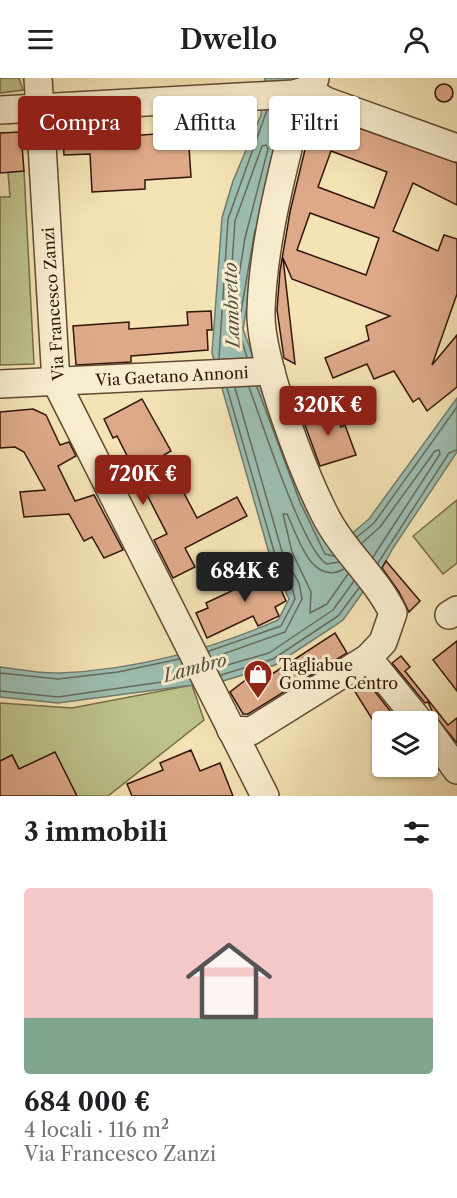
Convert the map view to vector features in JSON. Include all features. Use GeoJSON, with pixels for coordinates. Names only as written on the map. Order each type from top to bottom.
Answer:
{"type":"FeatureCollection","features":[{"type":"Feature","properties":{"kind":"street","name":"Via Francesco Zanzi"},"geometry":{"type":"LineString","coordinates":[[38,78],[39,96]]}},
{"type":"Feature","properties":{"kind":"street"},"geometry":{"type":"LineString","coordinates":[[231,730],[251,731],[368,658],[383,642],[393,613],[373,581],[341,543],[307,474],[266,371],[261,312],[268,245],[298,108],[305,87]]}},
{"type":"Feature","properties":{"kind":"street"},"geometry":{"type":"LineString","coordinates":[[141,101],[263,94],[305,87],[326,101],[457,148]]}},
{"type":"Feature","properties":{"kind":"street"},"geometry":{"type":"LineString","coordinates":[[0,110],[18,109]]}},
{"type":"Feature","properties":{"kind":"street","name":"Via Francesco Zanzi"},"geometry":{"type":"LineString","coordinates":[[43,150],[56,382],[231,730]]}},
{"type":"Feature","properties":{"kind":"street","name":"Via Gaetano Annoni"},"geometry":{"type":"LineString","coordinates":[[0,384],[266,371]]}},
{"type":"Feature","properties":{"kind":"street"},"geometry":{"type":"LineString","coordinates":[[368,658],[411,711]]}},
{"type":"Feature","properties":{"kind":"street"},"geometry":{"type":"LineString","coordinates":[[231,730],[265,796]]}},
{"type":"Feature","properties":{"kind":"street"},"geometry":{"type":"LineString","coordinates":[[438,744],[457,770]]}},
{"type":"Feature","properties":{"kind":"green space"},"geometry":{"type":"Polygon","coordinates":[[[0,78],[19,78],[23,90],[0,93],[0,78]]]}},
{"type":"Feature","properties":{"kind":"green space"},"geometry":{"type":"Polygon","coordinates":[[[24,171],[34,364],[0,365],[0,197],[10,197],[8,172],[24,171]]]}},
{"type":"Feature","properties":{"kind":"green space"},"geometry":{"type":"Polygon","coordinates":[[[457,500],[457,563],[443,574],[413,536],[457,500]]]}},
{"type":"Feature","properties":{"kind":"green space"},"geometry":{"type":"Polygon","coordinates":[[[192,685],[204,720],[108,796],[70,796],[19,769],[12,755],[0,761],[0,703],[72,708],[192,685]]]}},
{"type":"Feature","properties":{"kind":"water"},"geometry":{"type":"Polygon","coordinates":[[[265,78],[297,78],[293,96],[269,96],[269,150],[280,150],[258,241],[243,329],[305,500],[331,551],[369,519],[457,398],[457,452],[393,548],[377,577],[368,585],[343,620],[275,665],[223,681],[58,703],[0,697],[0,667],[60,673],[115,668],[171,657],[226,641],[278,620],[289,599],[271,560],[212,353],[222,218],[233,181],[246,150],[257,150],[257,124],[261,115],[265,78]]]}},
{"type":"Feature","properties":{"kind":"building"},"geometry":{"type":"Polygon","coordinates":[[[440,84],[448,84],[453,89],[451,100],[440,102],[435,97],[435,89],[440,84]]]}},
{"type":"Feature","properties":{"kind":"building"},"geometry":{"type":"Polygon","coordinates":[[[360,128],[457,163],[457,205],[413,183],[393,231],[438,251],[444,235],[457,239],[457,294],[432,365],[457,335],[457,387],[427,411],[419,398],[413,402],[394,371],[374,379],[367,364],[333,378],[325,358],[369,340],[366,326],[390,316],[292,279],[283,258],[295,364],[284,358],[277,310],[280,271],[290,212],[305,150],[360,150],[360,128]],[[331,151],[318,187],[374,208],[387,172],[331,151]],[[310,213],[297,250],[366,275],[379,238],[310,213]]]}},
{"type":"Feature","properties":{"kind":"building"},"geometry":{"type":"Polygon","coordinates":[[[18,132],[18,150],[22,150],[24,171],[0,173],[0,133],[18,132]]]}},
{"type":"Feature","properties":{"kind":"building"},"geometry":{"type":"Polygon","coordinates":[[[153,134],[153,150],[189,150],[191,177],[145,180],[145,189],[92,192],[90,154],[64,155],[64,150],[141,150],[141,135],[153,134]]]}},
{"type":"Feature","properties":{"kind":"building"},"geometry":{"type":"Polygon","coordinates":[[[211,311],[212,330],[207,330],[208,350],[131,356],[131,362],[76,365],[73,326],[129,322],[129,329],[188,325],[187,312],[211,311]]]}},
{"type":"Feature","properties":{"kind":"building"},"geometry":{"type":"Polygon","coordinates":[[[142,399],[171,451],[164,455],[197,518],[237,497],[247,516],[185,548],[195,567],[173,578],[154,540],[167,534],[117,436],[113,438],[104,419],[142,399]]]}},
{"type":"Feature","properties":{"kind":"building"},"geometry":{"type":"Polygon","coordinates":[[[333,406],[341,427],[345,425],[356,455],[320,466],[302,417],[333,406]]]}},
{"type":"Feature","properties":{"kind":"building"},"geometry":{"type":"Polygon","coordinates":[[[33,409],[46,415],[60,445],[69,442],[76,456],[58,466],[75,501],[94,495],[123,550],[104,558],[92,537],[84,541],[69,514],[24,517],[20,492],[45,490],[24,452],[15,447],[0,448],[0,412],[33,409]]]}},
{"type":"Feature","properties":{"kind":"building"},"geometry":{"type":"Polygon","coordinates":[[[267,559],[286,601],[275,607],[279,616],[258,626],[253,616],[207,638],[196,613],[208,608],[206,603],[257,579],[250,566],[267,559]]]}},
{"type":"Feature","properties":{"kind":"building"},"geometry":{"type":"Polygon","coordinates":[[[386,561],[420,601],[409,612],[399,592],[382,568],[386,561]]]}},
{"type":"Feature","properties":{"kind":"building"},"geometry":{"type":"Polygon","coordinates":[[[335,633],[347,653],[248,714],[243,714],[230,692],[247,679],[251,682],[265,672],[269,676],[335,633]]]}},
{"type":"Feature","properties":{"kind":"building"},"geometry":{"type":"Polygon","coordinates":[[[457,641],[457,691],[433,660],[457,641]]]}},
{"type":"Feature","properties":{"kind":"building"},"geometry":{"type":"Polygon","coordinates":[[[401,656],[410,667],[405,671],[437,711],[432,711],[428,702],[425,703],[392,663],[401,656]]]}},
{"type":"Feature","properties":{"kind":"building"},"geometry":{"type":"Polygon","coordinates":[[[365,679],[390,711],[372,711],[372,719],[352,687],[365,679]]]}},
{"type":"Feature","properties":{"kind":"building"},"geometry":{"type":"Polygon","coordinates":[[[438,712],[448,725],[457,718],[457,743],[438,720],[438,712]]]}},
{"type":"Feature","properties":{"kind":"building"},"geometry":{"type":"Polygon","coordinates":[[[191,750],[200,771],[220,763],[233,796],[132,796],[127,784],[163,770],[160,763],[191,750]]]}},
{"type":"Feature","properties":{"kind":"building"},"geometry":{"type":"Polygon","coordinates":[[[55,752],[77,796],[0,796],[0,761],[12,755],[19,769],[55,752]]]}},
{"type":"Feature","properties":{"kind":"place","name":"Tagliabue Gomme Centro"},"geometry":{"type":"Point","coordinates":[258,700]}},
{"type":"Feature","properties":{"kind":"water label","name":"Lambretto"},"geometry":{"type":"Point","coordinates":[232,305]}},
{"type":"Feature","properties":{"kind":"water label","name":"Lambro"},"geometry":{"type":"Point","coordinates":[195,668]}}]}
